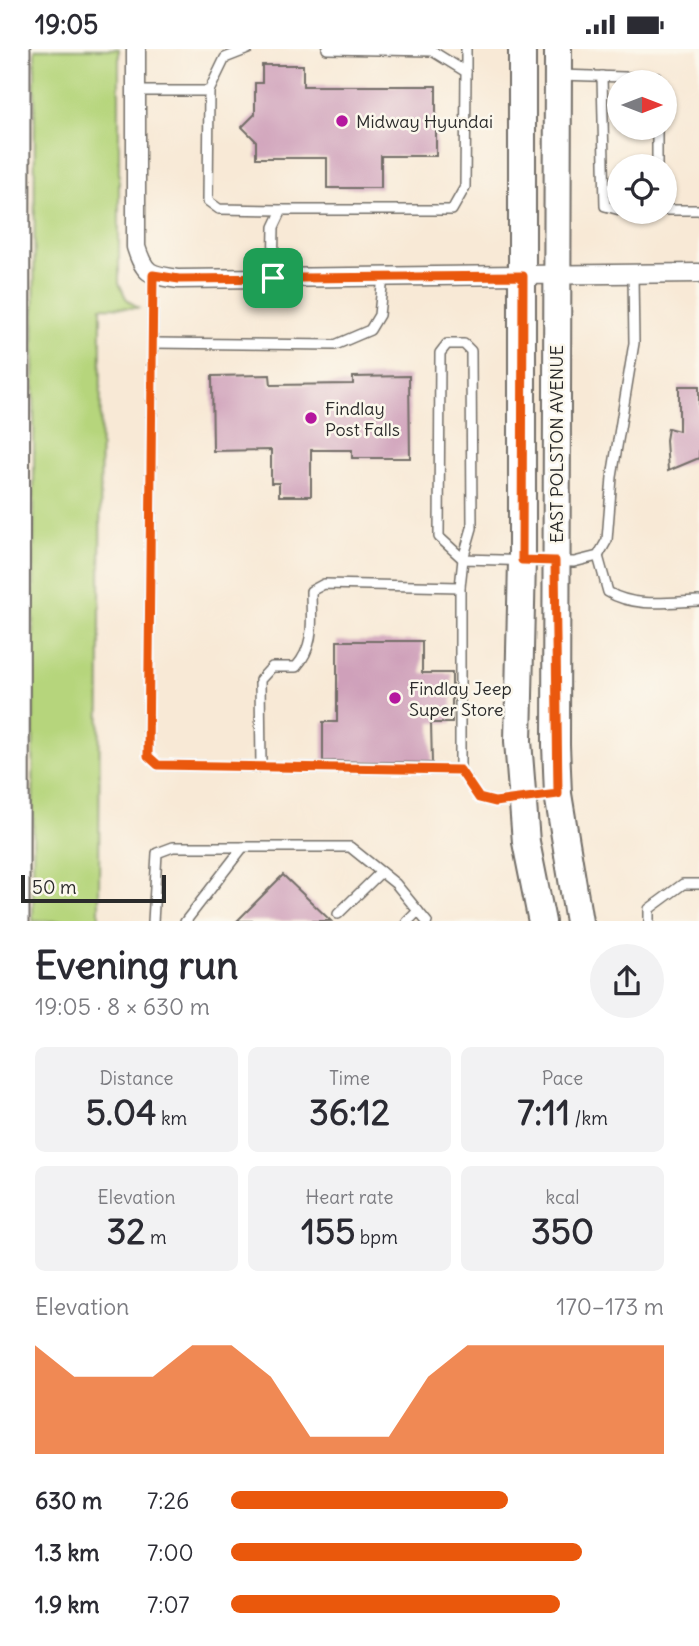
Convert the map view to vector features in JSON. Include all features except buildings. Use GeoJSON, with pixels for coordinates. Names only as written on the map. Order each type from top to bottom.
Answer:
{"type":"FeatureCollection","features":[{"type":"Feature","properties":{"kind":"highway"},"geometry":{"type":"LineString","coordinates":[[12,921],[13,49]]}},
{"type":"Feature","properties":{"kind":"street"},"geometry":{"type":"LineString","coordinates":[[136,49],[136,247],[142,267],[153,275],[179,279],[699,273]]}},
{"type":"Feature","properties":{"kind":"street","name":"EAST POLSTON AVENUE"},"geometry":{"type":"LineString","coordinates":[[522,49],[522,560],[518,741],[521,798],[542,921]]}},
{"type":"Feature","properties":{"kind":"street","name":"EAST POLSTON AVENUE"},"geometry":{"type":"LineString","coordinates":[[558,62],[555,561],[558,794],[579,921]]}},
{"type":"Feature","properties":{"kind":"lane"},"geometry":{"type":"LineString","coordinates":[[248,49],[225,58],[209,91],[208,201],[219,209],[452,210],[465,187],[466,49]]}},
{"type":"Feature","properties":{"kind":"lane"},"geometry":{"type":"LineString","coordinates":[[327,49],[432,51],[466,72]]}},
{"type":"Feature","properties":{"kind":"lane"},"geometry":{"type":"LineString","coordinates":[[558,62],[607,76]]}},
{"type":"Feature","properties":{"kind":"lane"},"geometry":{"type":"LineString","coordinates":[[602,76],[607,206]]}},
{"type":"Feature","properties":{"kind":"lane"},"geometry":{"type":"LineString","coordinates":[[136,91],[209,91]]}},
{"type":"Feature","properties":{"kind":"lane"},"geometry":{"type":"LineString","coordinates":[[273,278],[274,227],[282,210]]}},
{"type":"Feature","properties":{"kind":"lane"},"geometry":{"type":"LineString","coordinates":[[677,210],[699,210]]}},
{"type":"Feature","properties":{"kind":"lane"},"geometry":{"type":"LineString","coordinates":[[153,275],[148,756],[158,765],[460,770]]}},
{"type":"Feature","properties":{"kind":"lane"},"geometry":{"type":"LineString","coordinates":[[633,275],[634,343],[612,477],[607,540],[598,556],[608,592],[619,599],[637,602],[699,601]]}},
{"type":"Feature","properties":{"kind":"lane"},"geometry":{"type":"LineString","coordinates":[[153,343],[335,345],[370,330],[379,315],[383,277]]}},
{"type":"Feature","properties":{"kind":"lane"},"geometry":{"type":"LineString","coordinates":[[558,794],[495,802],[479,798],[460,770],[460,587],[463,559],[472,528],[471,351],[464,344],[447,344],[440,353],[439,537],[463,559],[575,562],[598,556]]}},
{"type":"Feature","properties":{"kind":"lane"},"geometry":{"type":"LineString","coordinates":[[261,767],[260,680],[272,667],[296,667],[306,656],[311,640],[311,591],[324,584],[460,587]]}},
{"type":"Feature","properties":{"kind":"lane"},"geometry":{"type":"LineString","coordinates":[[153,921],[157,853],[173,847],[349,847],[396,884],[426,921]]}},
{"type":"Feature","properties":{"kind":"lane"},"geometry":{"type":"LineString","coordinates":[[186,921],[243,847]]}},
{"type":"Feature","properties":{"kind":"lane"},"geometry":{"type":"LineString","coordinates":[[338,914],[380,872]]}},
{"type":"Feature","properties":{"kind":"lane"},"geometry":{"type":"LineString","coordinates":[[649,921],[649,909],[683,884],[699,884]]}},
{"type":"Feature","properties":{"kind":"lane"},"geometry":{"type":"LineString","coordinates":[[408,921],[418,911]]}},
{"type":"Feature","properties":{"kind":"green space"},"geometry":{"type":"Polygon","coordinates":[[[35,49],[119,49],[119,283],[126,298],[138,308],[101,307],[99,921],[33,921],[35,49]]]}},
{"type":"Feature","properties":{"kind":"place","name":"Midway Hyundai"},"geometry":{"type":"Point","coordinates":[342,121]}},
{"type":"Feature","properties":{"kind":"place","name":"Findlay Post Falls"},"geometry":{"type":"Point","coordinates":[311,418]}},
{"type":"Feature","properties":{"kind":"place","name":"Findlay Jeep Super Store"},"geometry":{"type":"Point","coordinates":[395,698]}},
{"type":"Feature","properties":{"kind":"route"},"geometry":{"type":"LineString","coordinates":[[153,275],[179,279],[273,278],[523,276],[522,560],[555,561],[558,794],[495,802],[479,798],[460,770],[158,765],[148,756],[153,275]]}}]}
